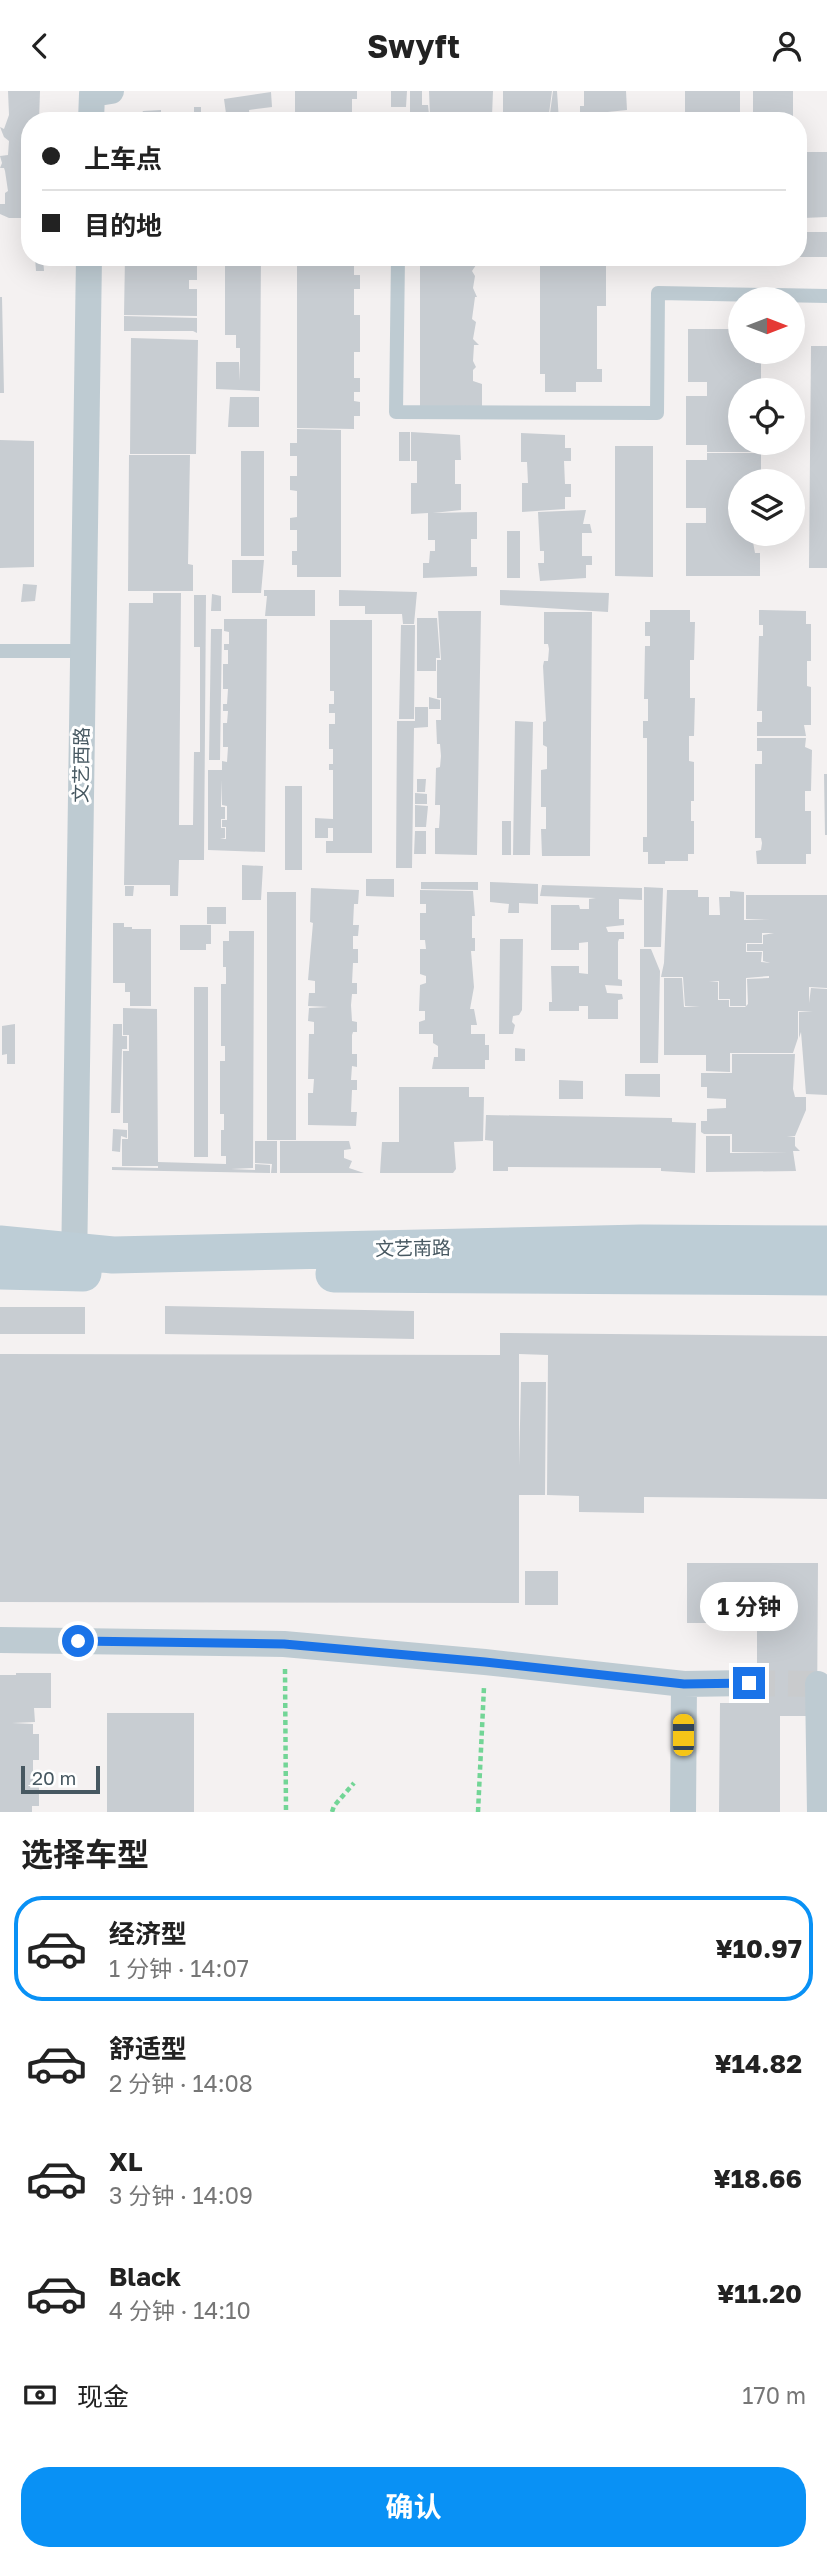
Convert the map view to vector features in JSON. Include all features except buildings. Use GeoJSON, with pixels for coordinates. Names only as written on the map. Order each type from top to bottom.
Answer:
{"type":"FeatureCollection","features":[{"type":"Feature","properties":{"kind":"main road","name":"文艺南路"},"geometry":{"type":"LineString","coordinates":[[0,1271],[113,1255],[628,1243],[827,1244]]}},
{"type":"Feature","properties":{"kind":"main road","name":"文艺南路"},"geometry":{"type":"LineString","coordinates":[[0,1244],[74,1262],[827,1277]]}},
{"type":"Feature","properties":{"kind":"street"},"geometry":{"type":"LineString","coordinates":[[94,112],[101,92]]}},
{"type":"Feature","properties":{"kind":"street","name":"文艺西路"},"geometry":{"type":"LineString","coordinates":[[74,1262],[89,266]]}},
{"type":"Feature","properties":{"kind":"street"},"geometry":{"type":"LineString","coordinates":[[0,1640],[284,1644],[684,1684],[749,1683]]}},
{"type":"Feature","properties":{"kind":"street"},"geometry":{"type":"LineString","coordinates":[[682,1812],[684,1684]]}},
{"type":"Feature","properties":{"kind":"street"},"geometry":{"type":"LineString","coordinates":[[818,1684],[820,1812]]}},
{"type":"Feature","properties":{"kind":"lane"},"geometry":{"type":"LineString","coordinates":[[398,266],[396,412],[657,413],[657,293],[827,296]]}},
{"type":"Feature","properties":{"kind":"lane"},"geometry":{"type":"LineString","coordinates":[[0,651],[82,651]]}},
{"type":"Feature","properties":{"kind":"path"},"geometry":{"type":"LineString","coordinates":[[284,1644],[286,1812]]}},
{"type":"Feature","properties":{"kind":"path"},"geometry":{"type":"LineString","coordinates":[[478,1812],[485,1662]]}},
{"type":"Feature","properties":{"kind":"path"},"geometry":{"type":"LineString","coordinates":[[332,1812],[354,1783]]}},
{"type":"Feature","properties":{"kind":"tunnel"},"geometry":{"type":"LineString","coordinates":[[749,1683],[818,1684]]}},
{"type":"Feature","properties":{"kind":"route"},"geometry":{"type":"LineString","coordinates":[[78,1641],[284,1644],[684,1684],[749,1683]]}}]}
